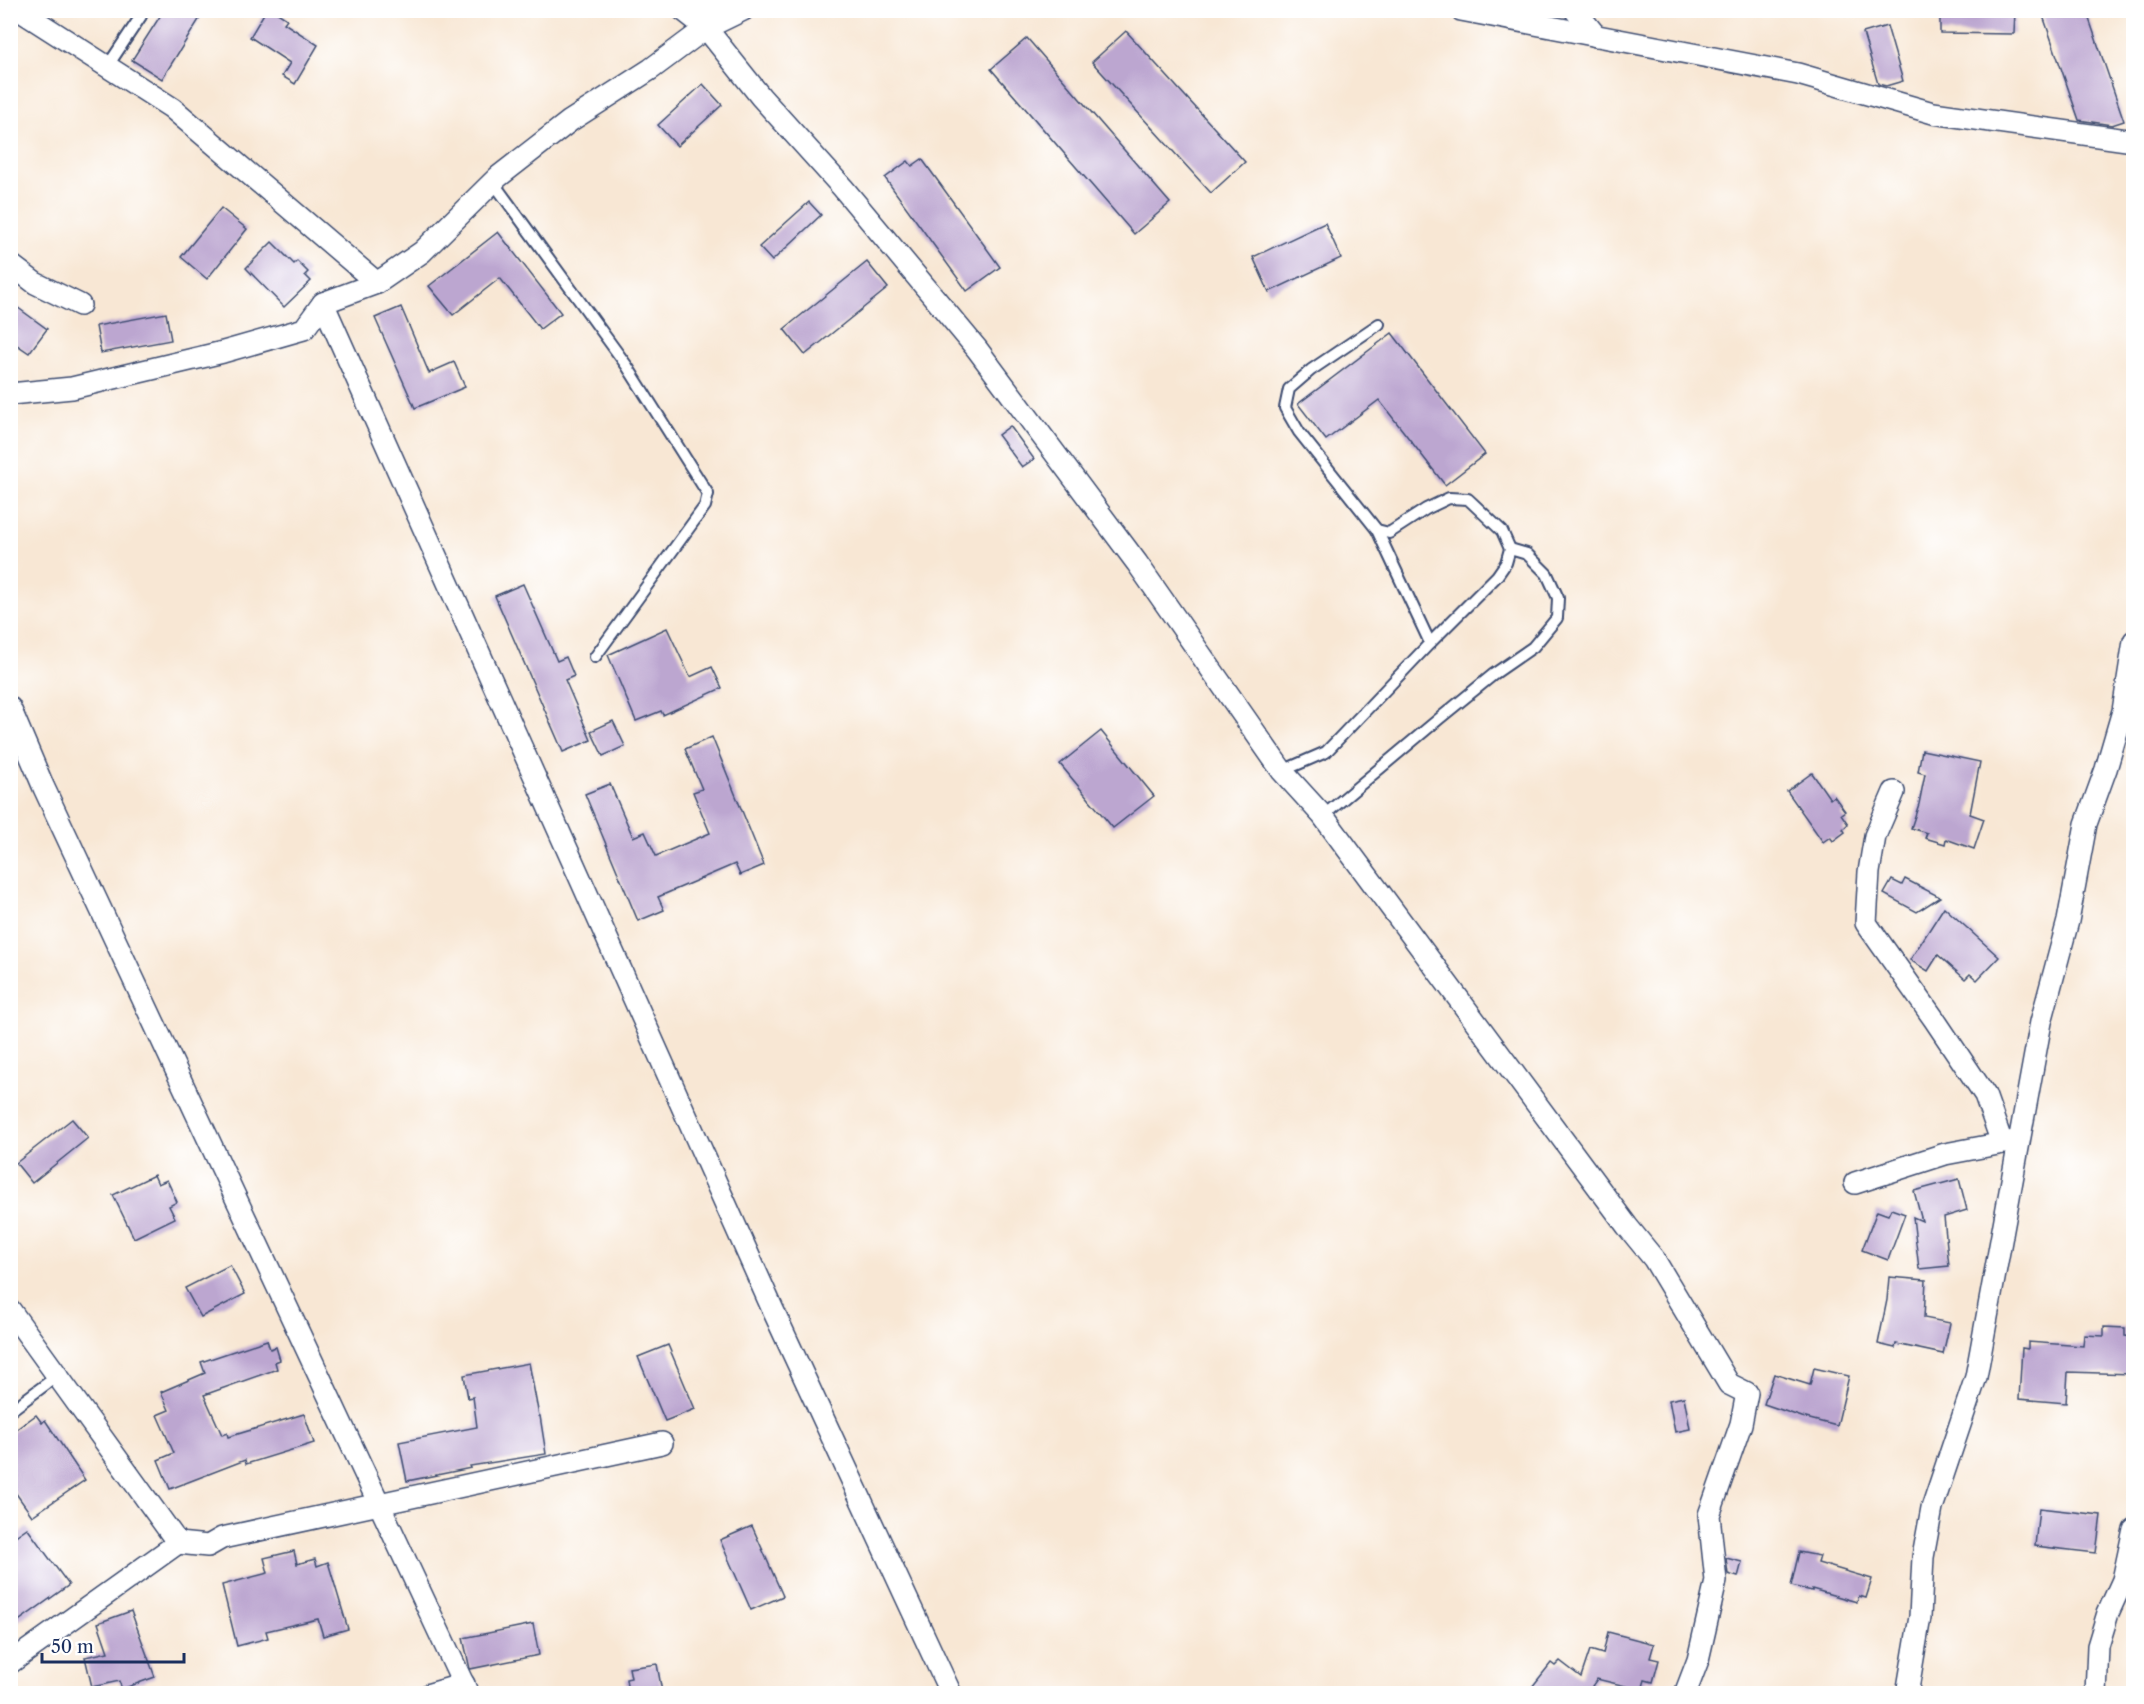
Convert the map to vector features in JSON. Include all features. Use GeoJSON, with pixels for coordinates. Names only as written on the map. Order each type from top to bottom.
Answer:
{"type":"FeatureCollection","features":[{"type":"Feature","properties":{"kind":"street"},"geometry":{"type":"LineString","coordinates":[[18,10],[172,108],[377,283]]}},
{"type":"Feature","properties":{"kind":"street"},"geometry":{"type":"LineString","coordinates":[[683,10],[706,28],[761,97],[843,188],[976,349],[1137,563],[1282,771],[1323,816],[1627,1226],[1654,1259],[1729,1384],[1747,1393],[1741,1424],[1709,1515],[1716,1581],[1698,1660],[1685,1694]]}},
{"type":"Feature","properties":{"kind":"street"},"geometry":{"type":"LineString","coordinates":[[10,394],[72,388],[235,349],[304,329],[323,303],[377,283],[422,252],[493,182],[570,121],[651,69],[706,28],[743,10]]}},
{"type":"Feature","properties":{"kind":"street"},"geometry":{"type":"LineString","coordinates":[[1461,10],[1798,74],[1933,113],[2133,141]]}},
{"type":"Feature","properties":{"kind":"street"},"geometry":{"type":"LineString","coordinates":[[1575,10],[1596,36]]}},
{"type":"Feature","properties":{"kind":"street"},"geometry":{"type":"LineString","coordinates":[[10,264],[35,283],[80,305]]}},
{"type":"Feature","properties":{"kind":"street"},"geometry":{"type":"LineString","coordinates":[[323,303],[763,1288],[951,1694]]}},
{"type":"Feature","properties":{"kind":"street"},"geometry":{"type":"LineString","coordinates":[[1907,1694],[1920,1617],[1923,1557],[1932,1508],[1976,1377],[2011,1141],[2067,921],[2086,824],[2106,770],[2123,711],[2133,641]]}},
{"type":"Feature","properties":{"kind":"street"},"geometry":{"type":"LineString","coordinates":[[10,708],[44,788],[466,1689],[430,1694]]}},
{"type":"Feature","properties":{"kind":"street"},"geometry":{"type":"LineString","coordinates":[[1894,792],[1875,836],[1869,872],[1866,923],[1985,1095],[2011,1141]]}},
{"type":"Feature","properties":{"kind":"street"},"geometry":{"type":"LineString","coordinates":[[1855,1183],[1945,1154],[2011,1141]]}},
{"type":"Feature","properties":{"kind":"street"},"geometry":{"type":"LineString","coordinates":[[10,1310],[178,1543]]}},
{"type":"Feature","properties":{"kind":"street"},"geometry":{"type":"LineString","coordinates":[[10,1663],[178,1543],[208,1546],[222,1538],[662,1443]]}},
{"type":"Feature","properties":{"kind":"street"},"geometry":{"type":"LineString","coordinates":[[2096,1694],[2098,1646],[2108,1613],[2123,1580],[2133,1529]]}},
{"type":"Feature","properties":{"kind":"lane"},"geometry":{"type":"LineString","coordinates":[[107,67],[141,16],[141,10]]}},
{"type":"Feature","properties":{"kind":"lane"},"geometry":{"type":"LineString","coordinates":[[493,182],[627,366],[708,494],[705,506],[595,657]]}},
{"type":"Feature","properties":{"kind":"lane"},"geometry":{"type":"LineString","coordinates":[[1379,324],[1311,370],[1289,389],[1285,408],[1299,432],[1377,530],[1430,643]]}},
{"type":"Feature","properties":{"kind":"lane"},"geometry":{"type":"LineString","coordinates":[[1282,771],[1326,752],[1497,576],[1506,563],[1510,549],[1502,531],[1468,499],[1449,498],[1426,509],[1389,533],[1377,530]]}},
{"type":"Feature","properties":{"kind":"lane"},"geometry":{"type":"LineString","coordinates":[[1323,816],[1494,674],[1533,647],[1557,618],[1558,598],[1547,574],[1527,554],[1510,549]]}},
{"type":"Feature","properties":{"kind":"lane"},"geometry":{"type":"LineString","coordinates":[[10,1411],[57,1376]]}},
{"type":"Feature","properties":{"kind":"building"},"geometry":{"type":"Polygon","coordinates":[[[164,10],[205,10],[162,79],[132,60],[164,10]]]}},
{"type":"Feature","properties":{"kind":"building"},"geometry":{"type":"Polygon","coordinates":[[[266,10],[273,10],[287,19],[284,23],[318,45],[295,84],[282,76],[290,63],[250,37],[266,10]]]}},
{"type":"Feature","properties":{"kind":"building"},"geometry":{"type":"Polygon","coordinates":[[[1940,10],[2015,11],[2014,34],[1940,33],[1940,10]]]}},
{"type":"Feature","properties":{"kind":"building"},"geometry":{"type":"Polygon","coordinates":[[[2041,10],[2086,10],[2124,121],[2112,125],[2079,120],[2041,10]]]}},
{"type":"Feature","properties":{"kind":"building"},"geometry":{"type":"Polygon","coordinates":[[[1887,26],[1903,81],[1886,86],[1878,84],[1863,33],[1887,26]]]}},
{"type":"Feature","properties":{"kind":"building"},"geometry":{"type":"Polygon","coordinates":[[[1126,31],[1245,162],[1211,193],[1092,62],[1126,31]]]}},
{"type":"Feature","properties":{"kind":"building"},"geometry":{"type":"Polygon","coordinates":[[[1027,38],[1170,203],[1134,234],[991,69],[1027,38]]]}},
{"type":"Feature","properties":{"kind":"building"},"geometry":{"type":"Polygon","coordinates":[[[703,84],[722,105],[677,146],[658,125],[703,84]]]}},
{"type":"Feature","properties":{"kind":"building"},"geometry":{"type":"Polygon","coordinates":[[[922,159],[1000,267],[967,291],[885,178],[908,161],[912,166],[922,159]]]}},
{"type":"Feature","properties":{"kind":"building"},"geometry":{"type":"Polygon","coordinates":[[[809,202],[821,215],[772,261],[759,247],[809,202]]]}},
{"type":"Feature","properties":{"kind":"building"},"geometry":{"type":"Polygon","coordinates":[[[221,208],[247,229],[207,279],[181,257],[221,208]]]}},
{"type":"Feature","properties":{"kind":"building"},"geometry":{"type":"Polygon","coordinates":[[[1325,223],[1341,258],[1269,292],[1253,257],[1325,223]]]}},
{"type":"Feature","properties":{"kind":"building"},"geometry":{"type":"Polygon","coordinates":[[[498,232],[561,313],[540,329],[500,278],[453,315],[429,286],[498,232]]]}},
{"type":"Feature","properties":{"kind":"building"},"geometry":{"type":"Polygon","coordinates":[[[272,242],[294,264],[297,261],[308,272],[305,275],[311,281],[284,307],[246,268],[272,242]]]}},
{"type":"Feature","properties":{"kind":"building"},"geometry":{"type":"Polygon","coordinates":[[[867,262],[888,288],[805,355],[784,329],[867,262]]]}},
{"type":"Feature","properties":{"kind":"building"},"geometry":{"type":"Polygon","coordinates":[[[10,302],[47,329],[29,353],[10,340],[10,302]]]}},
{"type":"Feature","properties":{"kind":"building"},"geometry":{"type":"Polygon","coordinates":[[[401,307],[429,373],[454,362],[465,387],[415,408],[375,318],[401,307]]]}},
{"type":"Feature","properties":{"kind":"building"},"geometry":{"type":"Polygon","coordinates":[[[166,313],[171,340],[101,353],[96,326],[166,313]]]}},
{"type":"Feature","properties":{"kind":"building"},"geometry":{"type":"Polygon","coordinates":[[[1392,333],[1485,454],[1445,485],[1379,400],[1326,440],[1298,404],[1392,333]]]}},
{"type":"Feature","properties":{"kind":"building"},"geometry":{"type":"Polygon","coordinates":[[[1010,426],[1034,459],[1022,467],[998,435],[1010,426]]]}},
{"type":"Feature","properties":{"kind":"building"},"geometry":{"type":"Polygon","coordinates":[[[523,584],[557,661],[566,657],[574,676],[565,680],[591,740],[563,752],[495,596],[523,584]]]}},
{"type":"Feature","properties":{"kind":"building"},"geometry":{"type":"Polygon","coordinates":[[[667,628],[690,677],[712,667],[722,688],[663,715],[661,711],[636,721],[608,655],[667,628]]]}},
{"type":"Feature","properties":{"kind":"building"},"geometry":{"type":"Polygon","coordinates":[[[613,721],[625,746],[603,756],[591,731],[613,721]]]}},
{"type":"Feature","properties":{"kind":"building"},"geometry":{"type":"Polygon","coordinates":[[[1101,731],[1154,796],[1113,828],[1060,764],[1101,731]]]}},
{"type":"Feature","properties":{"kind":"building"},"geometry":{"type":"Polygon","coordinates":[[[712,737],[764,865],[740,875],[735,864],[658,897],[664,910],[638,921],[585,794],[610,784],[633,837],[645,832],[656,856],[710,833],[693,792],[702,789],[685,749],[712,737]]]}},
{"type":"Feature","properties":{"kind":"building"},"geometry":{"type":"Polygon","coordinates":[[[1922,750],[1980,762],[1970,814],[1984,819],[1974,849],[1946,839],[1945,844],[1925,838],[1927,833],[1911,828],[1925,774],[1918,772],[1922,750]]]}},
{"type":"Feature","properties":{"kind":"building"},"geometry":{"type":"Polygon","coordinates":[[[1812,773],[1830,799],[1834,796],[1845,811],[1841,814],[1848,824],[1843,829],[1845,832],[1833,841],[1830,837],[1823,842],[1787,791],[1812,773]]]}},
{"type":"Feature","properties":{"kind":"building"},"geometry":{"type":"Polygon","coordinates":[[[1905,879],[1940,897],[1917,912],[1884,894],[1892,880],[1902,885],[1905,879]]]}},
{"type":"Feature","properties":{"kind":"building"},"geometry":{"type":"Polygon","coordinates":[[[1944,907],[1999,957],[1977,980],[1970,974],[1965,979],[1938,955],[1928,971],[1910,960],[1944,907]]]}},
{"type":"Feature","properties":{"kind":"building"},"geometry":{"type":"Polygon","coordinates":[[[72,1119],[88,1138],[32,1183],[16,1163],[72,1119]]]}},
{"type":"Feature","properties":{"kind":"building"},"geometry":{"type":"Polygon","coordinates":[[[154,1175],[158,1184],[167,1180],[177,1202],[169,1206],[175,1218],[134,1238],[113,1195],[154,1175]]]}},
{"type":"Feature","properties":{"kind":"building"},"geometry":{"type":"Polygon","coordinates":[[[1959,1179],[1967,1210],[1944,1217],[1949,1266],[1919,1269],[1913,1217],[1922,1221],[1914,1191],[1959,1179]]]}},
{"type":"Feature","properties":{"kind":"building"},"geometry":{"type":"Polygon","coordinates":[[[1891,1209],[1905,1214],[1888,1260],[1862,1250],[1877,1211],[1888,1215],[1891,1209]]]}},
{"type":"Feature","properties":{"kind":"building"},"geometry":{"type":"Polygon","coordinates":[[[230,1265],[245,1294],[201,1317],[185,1288],[230,1265]]]}},
{"type":"Feature","properties":{"kind":"building"},"geometry":{"type":"Polygon","coordinates":[[[1889,1277],[1926,1280],[1924,1318],[1950,1323],[1943,1354],[1896,1344],[1895,1348],[1878,1344],[1889,1277]]]}},
{"type":"Feature","properties":{"kind":"building"},"geometry":{"type":"Polygon","coordinates":[[[2104,1327],[2125,1328],[2125,1336],[2133,1337],[2133,1374],[2068,1372],[2066,1403],[2019,1399],[2022,1348],[2028,1349],[2028,1342],[2083,1346],[2084,1335],[2104,1336],[2104,1327]]]}},
{"type":"Feature","properties":{"kind":"building"},"geometry":{"type":"Polygon","coordinates":[[[267,1340],[270,1349],[276,1347],[280,1360],[275,1362],[277,1369],[204,1395],[222,1435],[227,1433],[228,1437],[304,1414],[314,1443],[246,1464],[245,1460],[170,1489],[158,1460],[174,1453],[157,1415],[169,1410],[161,1392],[205,1373],[201,1362],[267,1340]]]}},
{"type":"Feature","properties":{"kind":"building"},"geometry":{"type":"Polygon","coordinates":[[[668,1345],[695,1409],[665,1421],[638,1357],[668,1345]]]}},
{"type":"Feature","properties":{"kind":"building"},"geometry":{"type":"Polygon","coordinates":[[[529,1363],[546,1454],[470,1466],[471,1468],[407,1481],[399,1442],[477,1427],[473,1397],[468,1398],[464,1375],[529,1363]]]}},
{"type":"Feature","properties":{"kind":"building"},"geometry":{"type":"Polygon","coordinates":[[[1814,1368],[1849,1376],[1837,1426],[1764,1404],[1774,1374],[1810,1385],[1814,1368]]]}},
{"type":"Feature","properties":{"kind":"building"},"geometry":{"type":"Polygon","coordinates":[[[1684,1397],[1690,1429],[1675,1432],[1669,1400],[1684,1397]]]}},
{"type":"Feature","properties":{"kind":"building"},"geometry":{"type":"Polygon","coordinates":[[[36,1415],[42,1423],[45,1420],[85,1480],[32,1516],[10,1485],[10,1434],[36,1415]]]}},
{"type":"Feature","properties":{"kind":"building"},"geometry":{"type":"Polygon","coordinates":[[[2039,1508],[2101,1515],[2096,1553],[2035,1546],[2039,1508]]]}},
{"type":"Feature","properties":{"kind":"building"},"geometry":{"type":"Polygon","coordinates":[[[752,1526],[783,1596],[751,1610],[720,1540],[752,1526]]]}},
{"type":"Feature","properties":{"kind":"building"},"geometry":{"type":"Polygon","coordinates":[[[27,1528],[69,1585],[10,1627],[10,1540],[27,1528]]]}},
{"type":"Feature","properties":{"kind":"building"},"geometry":{"type":"Polygon","coordinates":[[[294,1551],[297,1564],[315,1559],[317,1566],[328,1562],[348,1629],[323,1636],[318,1619],[266,1631],[268,1638],[237,1646],[222,1585],[268,1573],[264,1558],[294,1551]]]}},
{"type":"Feature","properties":{"kind":"building"},"geometry":{"type":"Polygon","coordinates":[[[1799,1552],[1820,1556],[1818,1563],[1872,1579],[1866,1598],[1859,1596],[1857,1602],[1812,1589],[1812,1591],[1791,1586],[1799,1552]]]}},
{"type":"Feature","properties":{"kind":"building"},"geometry":{"type":"Polygon","coordinates":[[[1726,1558],[1742,1562],[1738,1577],[1728,1574],[1726,1558]]]}},
{"type":"Feature","properties":{"kind":"building"},"geometry":{"type":"Polygon","coordinates":[[[131,1611],[155,1677],[122,1689],[119,1681],[92,1687],[85,1657],[108,1652],[98,1623],[131,1611]]]}},
{"type":"Feature","properties":{"kind":"building"},"geometry":{"type":"Polygon","coordinates":[[[533,1624],[539,1655],[470,1669],[463,1638],[533,1624]]]}},
{"type":"Feature","properties":{"kind":"building"},"geometry":{"type":"Polygon","coordinates":[[[1608,1632],[1654,1644],[1650,1658],[1659,1660],[1653,1682],[1645,1680],[1642,1690],[1597,1679],[1592,1686],[1602,1694],[1540,1694],[1532,1687],[1551,1663],[1555,1666],[1560,1661],[1581,1677],[1590,1650],[1603,1654],[1608,1632]]]}},
{"type":"Feature","properties":{"kind":"building"},"geometry":{"type":"Polygon","coordinates":[[[657,1664],[662,1692],[628,1694],[626,1679],[631,1678],[629,1668],[657,1664]]]}}]}
